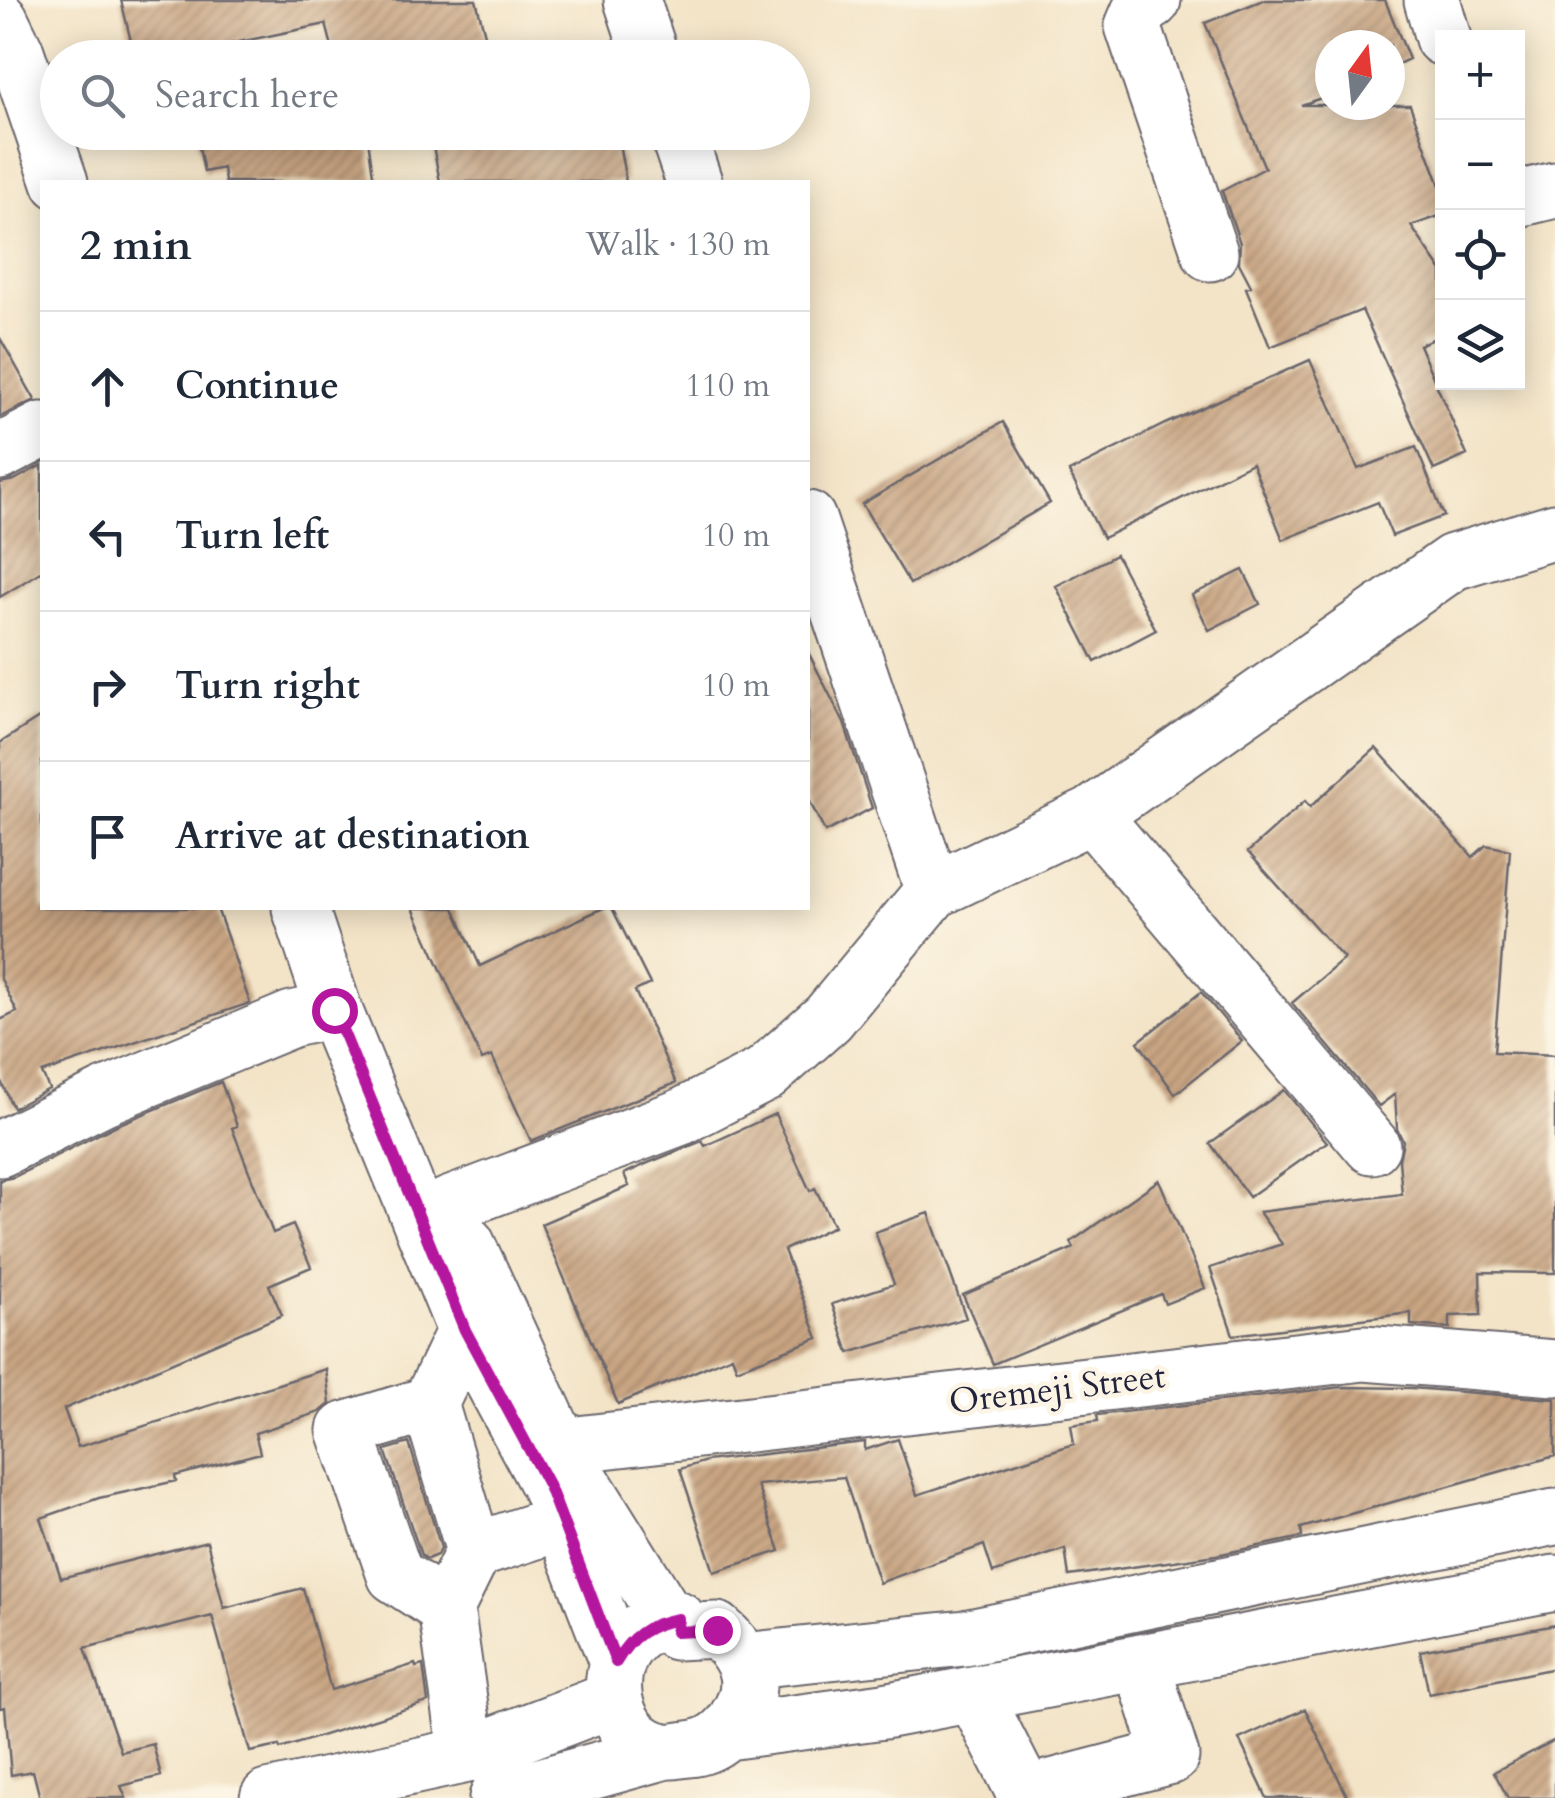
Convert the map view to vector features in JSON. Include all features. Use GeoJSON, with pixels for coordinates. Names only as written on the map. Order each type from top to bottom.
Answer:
{"type":"FeatureCollection","features":[{"type":"Feature","properties":{"kind":"street"},"geometry":{"type":"LineString","coordinates":[[632,0],[646,40]]}},
{"type":"Feature","properties":{"kind":"street"},"geometry":{"type":"LineString","coordinates":[[1153,0],[1139,12],[1133,26],[1210,253]]}},
{"type":"Feature","properties":{"kind":"street"},"geometry":{"type":"LineString","coordinates":[[1432,0],[1441,30]]}},
{"type":"Feature","properties":{"kind":"street"},"geometry":{"type":"LineString","coordinates":[[20,40],[40,111]]}},
{"type":"Feature","properties":{"kind":"street"},"geometry":{"type":"LineString","coordinates":[[51,150],[59,180]]}},
{"type":"Feature","properties":{"kind":"street"},"geometry":{"type":"LineString","coordinates":[[83,150],[93,180]]}},
{"type":"Feature","properties":{"kind":"street"},"geometry":{"type":"LineString","coordinates":[[683,150],[693,180]]}},
{"type":"Feature","properties":{"kind":"street"},"geometry":{"type":"LineString","coordinates":[[1525,198],[1555,190]]}},
{"type":"Feature","properties":{"kind":"street"},"geometry":{"type":"LineString","coordinates":[[0,452],[40,431]]}},
{"type":"Feature","properties":{"kind":"street"},"geometry":{"type":"LineString","coordinates":[[810,525],[933,891]]}},
{"type":"Feature","properties":{"kind":"street"},"geometry":{"type":"LineString","coordinates":[[449,1206],[680,1117],[766,1074],[828,1018],[933,891],[1092,814],[1453,562],[1555,532]]}},
{"type":"Feature","properties":{"kind":"street"},"geometry":{"type":"LineString","coordinates":[[1092,814],[1372,1146]]}},
{"type":"Feature","properties":{"kind":"street"},"geometry":{"type":"LineString","coordinates":[[301,910],[334,1010],[465,1330],[549,1486],[615,1681],[620,1716],[644,1742],[666,1751]]}},
{"type":"Feature","properties":{"kind":"street"},"geometry":{"type":"LineString","coordinates":[[335,910],[449,1206],[560,1446],[676,1632]]}},
{"type":"Feature","properties":{"kind":"street"},"geometry":{"type":"LineString","coordinates":[[0,1149],[104,1097],[292,1019],[334,1010]]}},
{"type":"Feature","properties":{"kind":"street"},"geometry":{"type":"LineString","coordinates":[[446,1608],[474,1552],[430,1404],[465,1330]]}},
{"type":"Feature","properties":{"kind":"street","name":"Oremeji Street"},"geometry":{"type":"LineString","coordinates":[[560,1446],[1364,1352],[1555,1368]]}},
{"type":"Feature","properties":{"kind":"street"},"geometry":{"type":"LineString","coordinates":[[430,1404],[345,1430],[395,1575],[446,1608],[516,1784]]}},
{"type":"Feature","properties":{"kind":"street"},"geometry":{"type":"LineString","coordinates":[[744,1662],[965,1638],[1555,1517]]}},
{"type":"Feature","properties":{"kind":"street"},"geometry":{"type":"LineString","coordinates":[[474,1552],[562,1522]]}},
{"type":"Feature","properties":{"kind":"street"},"geometry":{"type":"LineString","coordinates":[[727,1732],[884,1712],[1555,1583]]}},
{"type":"Feature","properties":{"kind":"street"},"geometry":{"type":"LineString","coordinates":[[516,1784],[615,1681],[626,1645],[658,1622],[678,1619],[676,1632]]}},
{"type":"Feature","properties":{"kind":"street"},"geometry":{"type":"LineString","coordinates":[[268,1798],[516,1784],[666,1751],[705,1748],[727,1732],[746,1700],[749,1681],[733,1644],[717,1630],[676,1632]]}},
{"type":"Feature","properties":{"kind":"street"},"geometry":{"type":"LineString","coordinates":[[974,1694],[1024,1794],[1171,1756],[1142,1662]]}},
{"type":"Feature","properties":{"kind":"building"},"geometry":{"type":"Polygon","coordinates":[[[121,0],[476,0],[486,40],[330,40],[326,24],[249,40],[131,40],[121,0]]]}},
{"type":"Feature","properties":{"kind":"building"},"geometry":{"type":"Polygon","coordinates":[[[1263,0],[1385,0],[1397,30],[1315,30],[1315,100],[1301,105],[1315,105],[1315,120],[1405,120],[1405,105],[1410,105],[1435,172],[1435,217],[1411,226],[1435,261],[1435,338],[1419,345],[1435,390],[1439,390],[1467,455],[1434,470],[1362,310],[1270,347],[1246,288],[1251,286],[1239,263],[1240,243],[1222,191],[1265,168],[1205,23],[1263,0]]]}},
{"type":"Feature","properties":{"kind":"building"},"geometry":{"type":"Polygon","coordinates":[[[200,150],[370,150],[374,180],[225,180],[223,168],[204,172],[200,150]]]}},
{"type":"Feature","properties":{"kind":"building"},"geometry":{"type":"Polygon","coordinates":[[[434,150],[620,150],[626,180],[440,180],[434,150]]]}},
{"type":"Feature","properties":{"kind":"building"},"geometry":{"type":"Polygon","coordinates":[[[0,338],[35,400],[0,417],[0,338]]]}},
{"type":"Feature","properties":{"kind":"building"},"geometry":{"type":"Polygon","coordinates":[[[1310,360],[1358,469],[1416,447],[1444,516],[1392,536],[1378,502],[1283,540],[1252,463],[1103,538],[1069,472],[1165,424],[1310,360]]]}},
{"type":"Feature","properties":{"kind":"building"},"geometry":{"type":"Polygon","coordinates":[[[1003,422],[1050,503],[910,584],[862,504],[1003,422]]]}},
{"type":"Feature","properties":{"kind":"building"},"geometry":{"type":"Polygon","coordinates":[[[40,466],[40,572],[0,597],[0,483],[40,466]]]}},
{"type":"Feature","properties":{"kind":"building"},"geometry":{"type":"Polygon","coordinates":[[[1116,555],[1156,630],[1095,662],[1056,586],[1116,555]]]}},
{"type":"Feature","properties":{"kind":"building"},"geometry":{"type":"Polygon","coordinates":[[[1243,570],[1260,604],[1209,630],[1192,595],[1243,570]]]}},
{"type":"Feature","properties":{"kind":"building"},"geometry":{"type":"Polygon","coordinates":[[[810,656],[844,723],[872,808],[825,832],[810,802],[810,656]]]}},
{"type":"Feature","properties":{"kind":"building"},"geometry":{"type":"Polygon","coordinates":[[[40,717],[40,910],[218,910],[250,1003],[42,1073],[49,1089],[13,1108],[0,1079],[0,1020],[17,1012],[0,977],[0,743],[40,717]]]}},
{"type":"Feature","properties":{"kind":"building"},"geometry":{"type":"Polygon","coordinates":[[[1376,748],[1473,857],[1486,845],[1510,850],[1494,1052],[1555,1055],[1555,1273],[1480,1272],[1481,1315],[1450,1316],[1450,1328],[1411,1325],[1411,1313],[1233,1335],[1210,1268],[1282,1244],[1259,1212],[1402,1194],[1399,1160],[1403,1141],[1397,1129],[1395,1094],[1379,1106],[1292,1003],[1344,959],[1248,852],[1305,801],[1310,807],[1376,748]]]}},
{"type":"Feature","properties":{"kind":"building"},"geometry":{"type":"Polygon","coordinates":[[[414,910],[455,910],[480,966],[599,910],[613,910],[650,984],[635,991],[676,1083],[531,1141],[492,1056],[482,1060],[414,910]]]}},
{"type":"Feature","properties":{"kind":"building"},"geometry":{"type":"Polygon","coordinates":[[[1201,992],[1242,1041],[1175,1094],[1138,1042],[1201,992]]]}},
{"type":"Feature","properties":{"kind":"building"},"geometry":{"type":"Polygon","coordinates":[[[221,1082],[237,1126],[232,1128],[273,1233],[293,1225],[311,1267],[269,1285],[282,1315],[64,1409],[78,1447],[326,1369],[330,1404],[320,1412],[255,1433],[260,1453],[41,1518],[61,1578],[207,1541],[224,1608],[303,1588],[331,1690],[415,1664],[423,1665],[428,1702],[280,1749],[279,1746],[250,1752],[212,1616],[85,1648],[121,1752],[153,1744],[161,1776],[121,1786],[126,1798],[40,1798],[33,1771],[11,1775],[5,1707],[0,1708],[0,1180],[221,1082]]]}},
{"type":"Feature","properties":{"kind":"building"},"geometry":{"type":"Polygon","coordinates":[[[1284,1090],[1327,1142],[1249,1197],[1210,1143],[1284,1090]]]}},
{"type":"Feature","properties":{"kind":"building"},"geometry":{"type":"Polygon","coordinates":[[[775,1114],[810,1191],[815,1188],[834,1226],[784,1250],[818,1338],[737,1369],[732,1356],[618,1404],[541,1224],[629,1186],[624,1174],[702,1141],[705,1146],[775,1114]]]}},
{"type":"Feature","properties":{"kind":"building"},"geometry":{"type":"Polygon","coordinates":[[[1159,1180],[1205,1288],[1165,1304],[1161,1294],[993,1364],[963,1295],[1074,1248],[1071,1242],[1159,1180]]]}},
{"type":"Feature","properties":{"kind":"building"},"geometry":{"type":"Polygon","coordinates":[[[929,1213],[966,1318],[849,1353],[832,1304],[894,1284],[875,1232],[929,1213]]]}},
{"type":"Feature","properties":{"kind":"building"},"geometry":{"type":"Polygon","coordinates":[[[1342,1387],[1555,1399],[1555,1456],[1301,1528],[1302,1537],[1216,1555],[1069,1576],[1065,1549],[993,1573],[984,1545],[879,1583],[844,1477],[757,1485],[780,1551],[714,1572],[680,1469],[706,1461],[865,1442],[865,1450],[898,1439],[917,1495],[1074,1444],[1071,1425],[1098,1421],[1097,1415],[1342,1387]]]}},
{"type":"Feature","properties":{"kind":"building"},"geometry":{"type":"Polygon","coordinates":[[[409,1443],[441,1548],[437,1555],[427,1559],[421,1555],[385,1450],[409,1443]]]}},
{"type":"Feature","properties":{"kind":"building"},"geometry":{"type":"Polygon","coordinates":[[[1555,1625],[1555,1668],[1429,1694],[1420,1651],[1555,1625]]]}},
{"type":"Feature","properties":{"kind":"building"},"geometry":{"type":"Polygon","coordinates":[[[1305,1709],[1348,1798],[1267,1798],[1239,1739],[1305,1709]]]}},
{"type":"Feature","properties":{"kind":"building"},"geometry":{"type":"Polygon","coordinates":[[[1555,1740],[1555,1798],[1508,1798],[1494,1772],[1555,1740]]]}},
{"type":"Feature","properties":{"kind":"route"},"geometry":{"type":"LineString","coordinates":[[334,1010],[465,1330],[549,1486],[616,1662],[626,1645],[658,1622],[678,1619],[676,1632],[717,1630]]}}]}
